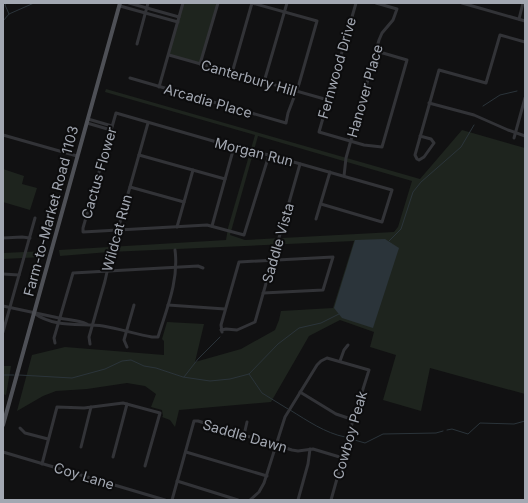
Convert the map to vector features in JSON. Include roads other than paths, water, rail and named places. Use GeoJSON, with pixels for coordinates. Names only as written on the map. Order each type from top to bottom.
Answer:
{"type":"FeatureCollection","features":[{"type":"Feature","properties":{"kind":"main road","name":"Farm-to-Market Road 1103"},"geometry":{"type":"LineString","coordinates":[[3,425],[120,4]]}},
{"type":"Feature","properties":{"kind":"street"},"geometry":{"type":"LineString","coordinates":[[129,3],[179,17]]}},
{"type":"Feature","properties":{"kind":"street"},"geometry":{"type":"LineString","coordinates":[[137,44],[148,3]]}},
{"type":"Feature","properties":{"kind":"street"},"geometry":{"type":"LineString","coordinates":[[159,87],[183,3]]}},
{"type":"Feature","properties":{"kind":"street"},"geometry":{"type":"LineString","coordinates":[[200,64],[218,3]]}},
{"type":"Feature","properties":{"kind":"street"},"geometry":{"type":"LineString","coordinates":[[232,73],[252,3],[284,12],[317,22],[297,92]]}},
{"type":"Feature","properties":{"kind":"street"},"geometry":{"type":"LineString","coordinates":[[264,82],[287,3]]}},
{"type":"Feature","properties":{"kind":"street","name":"Fernwood Drive"},"geometry":{"type":"LineString","coordinates":[[351,141],[319,132],[356,3]]}},
{"type":"Feature","properties":{"kind":"street","name":"Hanover Place"},"geometry":{"type":"LineString","coordinates":[[344,176],[346,158],[376,51],[382,33],[391,24],[396,9],[376,3]]}},
{"type":"Feature","properties":{"kind":"street"},"geometry":{"type":"LineString","coordinates":[[462,3],[525,21]]}},
{"type":"Feature","properties":{"kind":"street"},"geometry":{"type":"LineString","coordinates":[[519,19],[523,3]]}},
{"type":"Feature","properties":{"kind":"street"},"geometry":{"type":"LineString","coordinates":[[120,4],[178,22]]}},
{"type":"Feature","properties":{"kind":"street"},"geometry":{"type":"LineString","coordinates":[[420,136],[431,139],[434,144],[424,157],[419,160],[415,155],[420,136],[429,104],[439,70],[486,83],[500,35],[525,42]]}},
{"type":"Feature","properties":{"kind":"street"},"geometry":{"type":"LineString","coordinates":[[351,141],[371,147],[382,147],[407,60],[376,51]]}},
{"type":"Feature","properties":{"kind":"street","name":"Canterbury Hill"},"geometry":{"type":"LineString","coordinates":[[169,55],[328,100]]}},
{"type":"Feature","properties":{"kind":"street","name":"Arcadia Place"},"geometry":{"type":"LineString","coordinates":[[130,78],[286,123],[288,113],[297,92]]}},
{"type":"Feature","properties":{"kind":"street"},"geometry":{"type":"LineString","coordinates":[[514,138],[525,98]]}},
{"type":"Feature","properties":{"kind":"street"},"geometry":{"type":"LineString","coordinates":[[429,104],[474,115],[496,126],[525,136]]}},
{"type":"Feature","properties":{"kind":"street","name":"Morgan Run"},"geometry":{"type":"LineString","coordinates":[[116,113],[392,190],[382,222],[321,204]]}},
{"type":"Feature","properties":{"kind":"street","name":"Cactus Flower"},"geometry":{"type":"LineString","coordinates":[[116,113],[83,232],[118,231]]}},
{"type":"Feature","properties":{"kind":"street"},"geometry":{"type":"LineString","coordinates":[[87,121],[112,126]]}},
{"type":"Feature","properties":{"kind":"street"},"geometry":{"type":"LineString","coordinates":[[87,121],[111,130]]}},
{"type":"Feature","properties":{"kind":"street","name":"Wildcat Run"},"geometry":{"type":"LineString","coordinates":[[90,344],[90,325],[148,122]]}},
{"type":"Feature","properties":{"kind":"street"},"geometry":{"type":"LineString","coordinates":[[3,135],[78,156]]}},
{"type":"Feature","properties":{"kind":"street"},"geometry":{"type":"LineString","coordinates":[[212,226],[234,147]]}},
{"type":"Feature","properties":{"kind":"street"},"geometry":{"type":"LineString","coordinates":[[139,155],[225,179]]}},
{"type":"Feature","properties":{"kind":"street"},"geometry":{"type":"LineString","coordinates":[[118,231],[212,226],[244,235],[269,155]]}},
{"type":"Feature","properties":{"kind":"street","name":"Saddle Vista"},"geometry":{"type":"LineString","coordinates":[[226,309],[221,325],[222,331],[226,329],[237,330],[255,322],[300,164]]}},
{"type":"Feature","properties":{"kind":"street"},"geometry":{"type":"LineString","coordinates":[[177,227],[193,170]]}},
{"type":"Feature","properties":{"kind":"street"},"geometry":{"type":"LineString","coordinates":[[316,219],[330,172]]}},
{"type":"Feature","properties":{"kind":"street"},"geometry":{"type":"LineString","coordinates":[[130,187],[184,202]]}},
{"type":"Feature","properties":{"kind":"street"},"geometry":{"type":"LineString","coordinates":[[3,332],[35,218]]}},
{"type":"Feature","properties":{"kind":"street"},"geometry":{"type":"LineString","coordinates":[[3,238],[30,238]]}},
{"type":"Feature","properties":{"kind":"street"},"geometry":{"type":"LineString","coordinates":[[3,306],[34,313],[42,313],[90,325],[158,337],[175,281],[175,250]]}},
{"type":"Feature","properties":{"kind":"street"},"geometry":{"type":"LineString","coordinates":[[168,305],[226,309],[239,262],[333,257],[323,290],[263,293]]}},
{"type":"Feature","properties":{"kind":"street"},"geometry":{"type":"LineString","coordinates":[[55,343],[54,338],[72,273],[198,266],[203,268]]}},
{"type":"Feature","properties":{"kind":"street"},"geometry":{"type":"LineString","coordinates":[[3,274],[19,275]]}},
{"type":"Feature","properties":{"kind":"street"},"geometry":{"type":"LineString","coordinates":[[127,347],[124,340],[134,305]]}},
{"type":"Feature","properties":{"kind":"street"},"geometry":{"type":"LineString","coordinates":[[34,313],[40,318],[58,323],[90,325]]}},
{"type":"Feature","properties":{"kind":"street"},"geometry":{"type":"LineString","coordinates":[[250,500],[259,492],[267,476],[285,417],[300,392],[321,361],[327,358],[340,361],[348,344]]}},
{"type":"Feature","properties":{"kind":"street","name":"Cowboy Peak"},"geometry":{"type":"LineString","coordinates":[[331,500],[345,446],[369,370],[340,361]]}},
{"type":"Feature","properties":{"kind":"street"},"geometry":{"type":"LineString","coordinates":[[300,392],[336,414],[354,420]]}},
{"type":"Feature","properties":{"kind":"street"},"geometry":{"type":"LineString","coordinates":[[113,457],[127,404]]}},
{"type":"Feature","properties":{"kind":"street"},"geometry":{"type":"LineString","coordinates":[[42,464],[57,407],[91,407],[127,404],[160,413],[145,466]]}},
{"type":"Feature","properties":{"kind":"street"},"geometry":{"type":"LineString","coordinates":[[81,447],[91,407]]}},
{"type":"Feature","properties":{"kind":"street","name":"Saddle Dawn"},"geometry":{"type":"LineString","coordinates":[[186,452],[194,422],[198,421],[295,450],[316,450],[343,458]]}},
{"type":"Feature","properties":{"kind":"street"},"geometry":{"type":"LineString","coordinates":[[244,435],[247,422]]}},
{"type":"Feature","properties":{"kind":"street"},"geometry":{"type":"LineString","coordinates":[[20,428],[25,433],[48,440]]}},
{"type":"Feature","properties":{"kind":"street"},"geometry":{"type":"LineString","coordinates":[[298,500],[308,464],[310,449]]}},
{"type":"Feature","properties":{"kind":"street","name":"Coy Lane"},"geometry":{"type":"LineString","coordinates":[[3,452],[165,500]]}},
{"type":"Feature","properties":{"kind":"street"},"geometry":{"type":"LineString","coordinates":[[172,500],[186,452],[267,476]]}},
{"type":"Feature","properties":{"kind":"street"},"geometry":{"type":"LineString","coordinates":[[177,481],[238,500]]}},
{"type":"Feature","properties":{"kind":"waterway"},"geometry":{"type":"LineString","coordinates":[[6,3],[5,5],[9,14]]}},
{"type":"Feature","properties":{"kind":"waterway"},"geometry":{"type":"LineString","coordinates":[[3,21],[9,14],[34,3]]}},
{"type":"Feature","properties":{"kind":"waterway"},"geometry":{"type":"LineString","coordinates":[[483,106],[500,95],[517,91]]}},
{"type":"Feature","properties":{"kind":"waterway"},"geometry":{"type":"LineString","coordinates":[[389,241],[401,229],[413,192],[421,182],[461,147],[474,125]]}},
{"type":"Feature","properties":{"kind":"waterway"},"geometry":{"type":"LineString","coordinates":[[19,375],[72,378],[105,369],[122,361],[131,360],[144,366],[156,368],[183,377],[210,381],[230,379],[249,374],[278,344],[299,328],[321,323],[339,314]]}},
{"type":"Feature","properties":{"kind":"waterway"},"geometry":{"type":"LineString","coordinates":[[184,377],[198,359],[220,337]]}},
{"type":"Feature","properties":{"kind":"waterway"},"geometry":{"type":"LineString","coordinates":[[249,374],[262,393],[288,409]]}},
{"type":"Feature","properties":{"kind":"waterway"},"geometry":{"type":"LineString","coordinates":[[3,375],[14,375]]}},
{"type":"Feature","properties":{"kind":"waterway"},"geometry":{"type":"LineString","coordinates":[[290,410],[324,430],[345,437]]}},
{"type":"Feature","properties":{"kind":"waterway"},"geometry":{"type":"LineString","coordinates":[[447,430],[452,429],[468,434],[480,423],[514,424],[525,421]]}},
{"type":"Feature","properties":{"kind":"waterway"},"geometry":{"type":"LineString","coordinates":[[351,439],[365,443],[383,434],[436,433],[443,431]]}}]}
